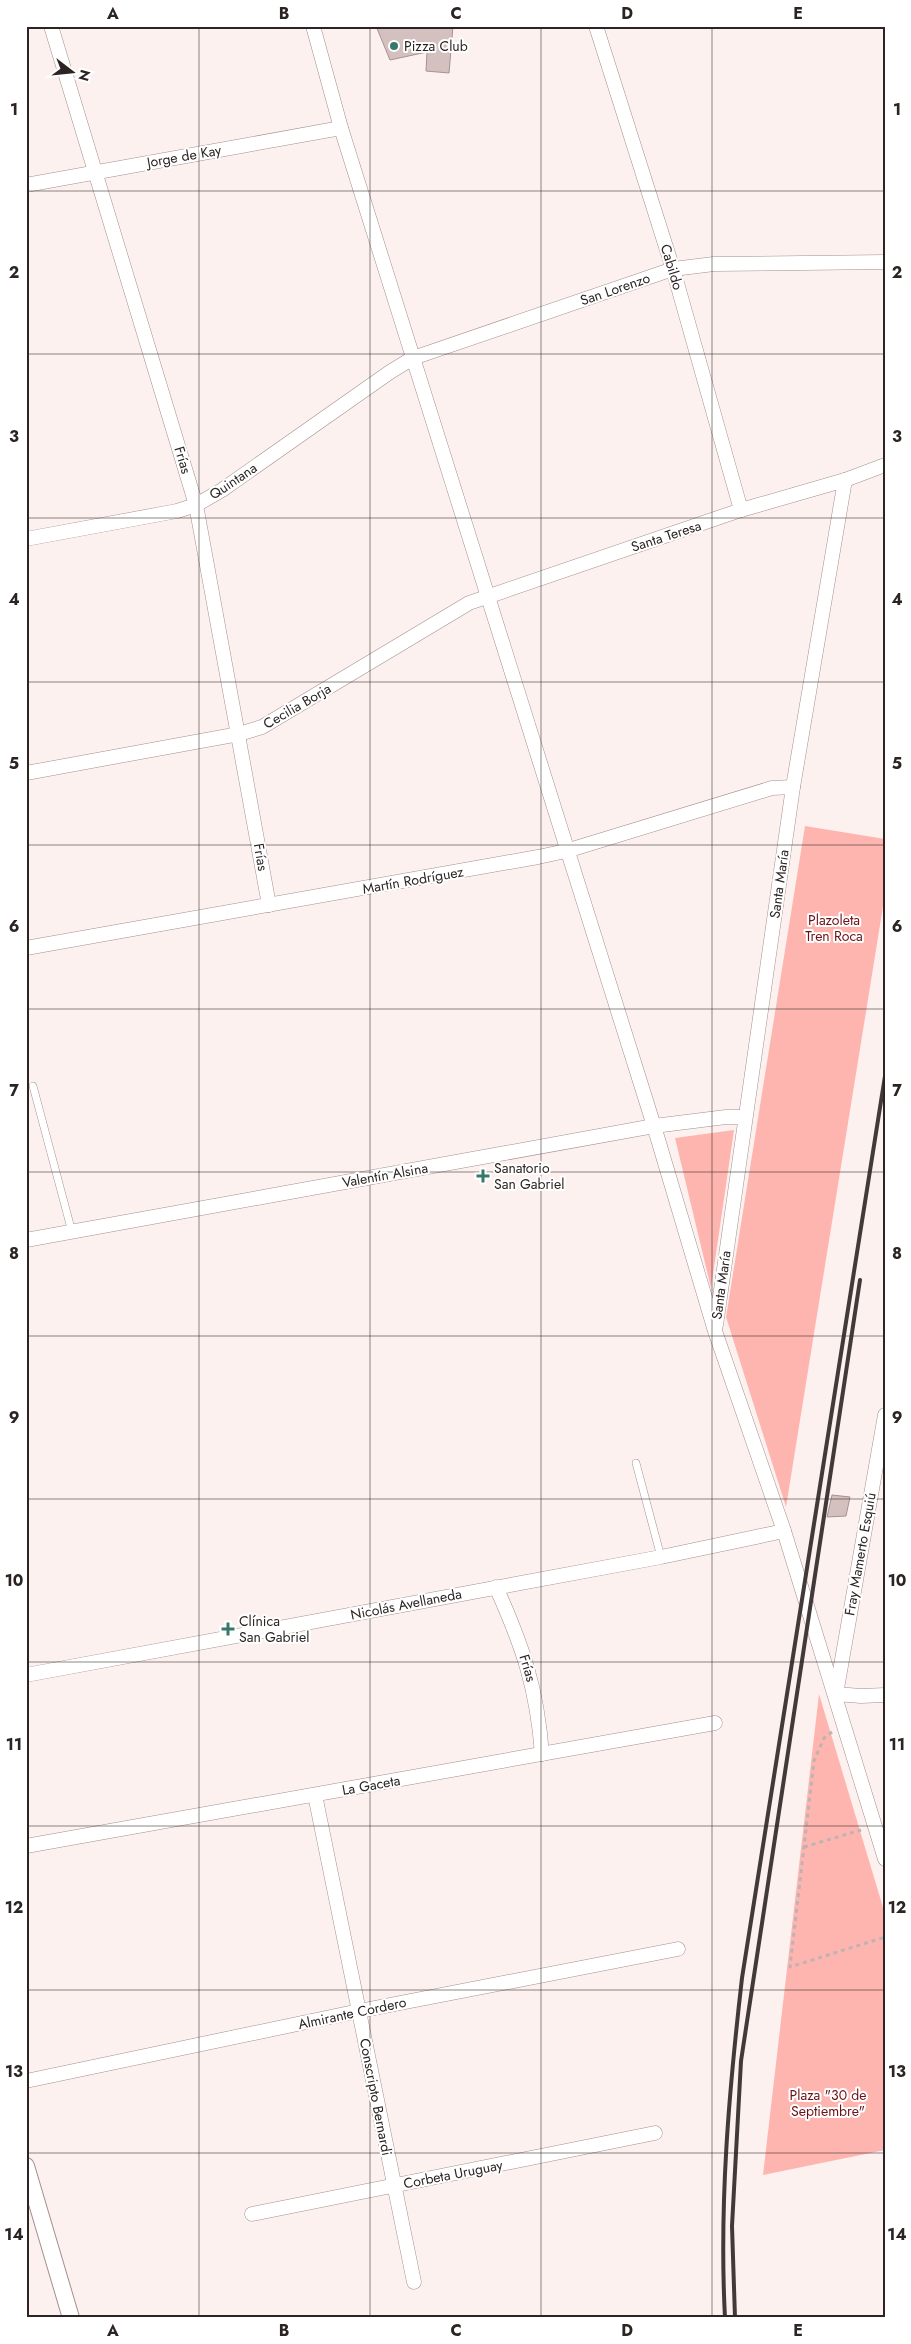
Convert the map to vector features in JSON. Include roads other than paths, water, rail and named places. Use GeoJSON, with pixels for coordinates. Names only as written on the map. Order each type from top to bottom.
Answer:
{"type":"FeatureCollection","features":[{"type":"Feature","properties":{"kind":"street","name":"Frías"},"geometry":{"type":"LineString","coordinates":[[51,26],[196,505],[269,906]]}},
{"type":"Feature","properties":{"kind":"street"},"geometry":{"type":"LineString","coordinates":[[313,26],[341,128],[488,595],[566,851],[654,1126],[715,1331],[784,1531],[836,1694],[885,1859]]}},
{"type":"Feature","properties":{"kind":"street","name":"Cabildo"},"geometry":{"type":"LineString","coordinates":[[596,26],[672,269],[741,510]]}},
{"type":"Feature","properties":{"kind":"street","name":"Jorge de Kay"},"geometry":{"type":"LineString","coordinates":[[26,185],[341,128]]}},
{"type":"Feature","properties":{"kind":"street","name":"San Lorenzo"},"geometry":{"type":"LineString","coordinates":[[413,358],[672,269],[714,264],[885,262]]}},
{"type":"Feature","properties":{"kind":"street","name":"Quintana"},"geometry":{"type":"LineString","coordinates":[[26,539],[196,505],[222,490],[390,372],[413,358]]}},
{"type":"Feature","properties":{"kind":"street"},"geometry":{"type":"LineString","coordinates":[[845,480],[885,465]]}},
{"type":"Feature","properties":{"kind":"street","name":"Santa Teresa"},"geometry":{"type":"LineString","coordinates":[[488,595],[741,510],[845,480]]}},
{"type":"Feature","properties":{"kind":"street","name":"Santa María"},"geometry":{"type":"LineString","coordinates":[[715,1331],[794,787],[845,480]]}},
{"type":"Feature","properties":{"kind":"street","name":"Cecilia Borja"},"geometry":{"type":"LineString","coordinates":[[26,773],[239,734],[262,727],[469,603],[488,595]]}},
{"type":"Feature","properties":{"kind":"street","name":"Martín Rodríguez"},"geometry":{"type":"LineString","coordinates":[[26,948],[269,906],[566,851],[772,788],[794,787]]}},
{"type":"Feature","properties":{"kind":"street","name":"Valentín Alsina"},"geometry":{"type":"LineString","coordinates":[[26,1240],[654,1126],[726,1117],[745,1117]]}},
{"type":"Feature","properties":{"kind":"street","name":"Fray Mamerto Esquiú"},"geometry":{"type":"LineString","coordinates":[[836,1694],[885,1415]]}},
{"type":"Feature","properties":{"kind":"street","name":"Nicolás Avellaneda"},"geometry":{"type":"LineString","coordinates":[[26,1675],[661,1557],[784,1531]]}},
{"type":"Feature","properties":{"kind":"street","name":"Frías"},"geometry":{"type":"LineString","coordinates":[[496,1587],[525,1655],[534,1688],[542,1754]]}},
{"type":"Feature","properties":{"kind":"street"},"geometry":{"type":"LineString","coordinates":[[836,1694],[860,1696],[885,1695]]}},
{"type":"Feature","properties":{"kind":"street","name":"La Gaceta"},"geometry":{"type":"LineString","coordinates":[[26,1846],[715,1724]]}},
{"type":"Feature","properties":{"kind":"street","name":"Conscripto Bernardi"},"geometry":{"type":"LineString","coordinates":[[315,1794],[414,2282]]}},
{"type":"Feature","properties":{"kind":"street","name":"Almirante Cordero"},"geometry":{"type":"LineString","coordinates":[[26,2081],[359,2011],[678,1949]]}},
{"type":"Feature","properties":{"kind":"street","name":"Corbeta Uruguay"},"geometry":{"type":"LineString","coordinates":[[252,2214],[655,2133]]}},
{"type":"Feature","properties":{"kind":"street"},"geometry":{"type":"LineString","coordinates":[[26,2166],[70,2318]]}},
{"type":"Feature","properties":{"kind":"lane"},"geometry":{"type":"LineString","coordinates":[[33,1086],[72,1232]]}},
{"type":"Feature","properties":{"kind":"lane"},"geometry":{"type":"LineString","coordinates":[[636,1463],[661,1557]]}},
{"type":"Feature","properties":{"kind":"railway"},"geometry":{"type":"LineString","coordinates":[[725,2318],[723,2233],[726,2148],[742,1978],[885,1076]]}},
{"type":"Feature","properties":{"kind":"railway"},"geometry":{"type":"LineString","coordinates":[[735,2318],[732,2226],[741,2061],[860,1280]]}},
{"type":"Feature","properties":{"kind":"place","name":"Pizza Club"},"geometry":{"type":"Point","coordinates":[394,46]}},
{"type":"Feature","properties":{"kind":"place","name":"Sanatorio San Gabriel"},"geometry":{"type":"Point","coordinates":[483,1176]}},
{"type":"Feature","properties":{"kind":"place","name":"Clínica San Gabriel"},"geometry":{"type":"Point","coordinates":[228,1629]}},
{"type":"Feature","properties":{"kind":"park label","name":"Plazoleta Tren Roca"},"geometry":{"type":"Point","coordinates":[834,928]}},
{"type":"Feature","properties":{"kind":"park label","name":"Plaza \"30 de Septiembre\""},"geometry":{"type":"Point","coordinates":[828,2104]}}]}
